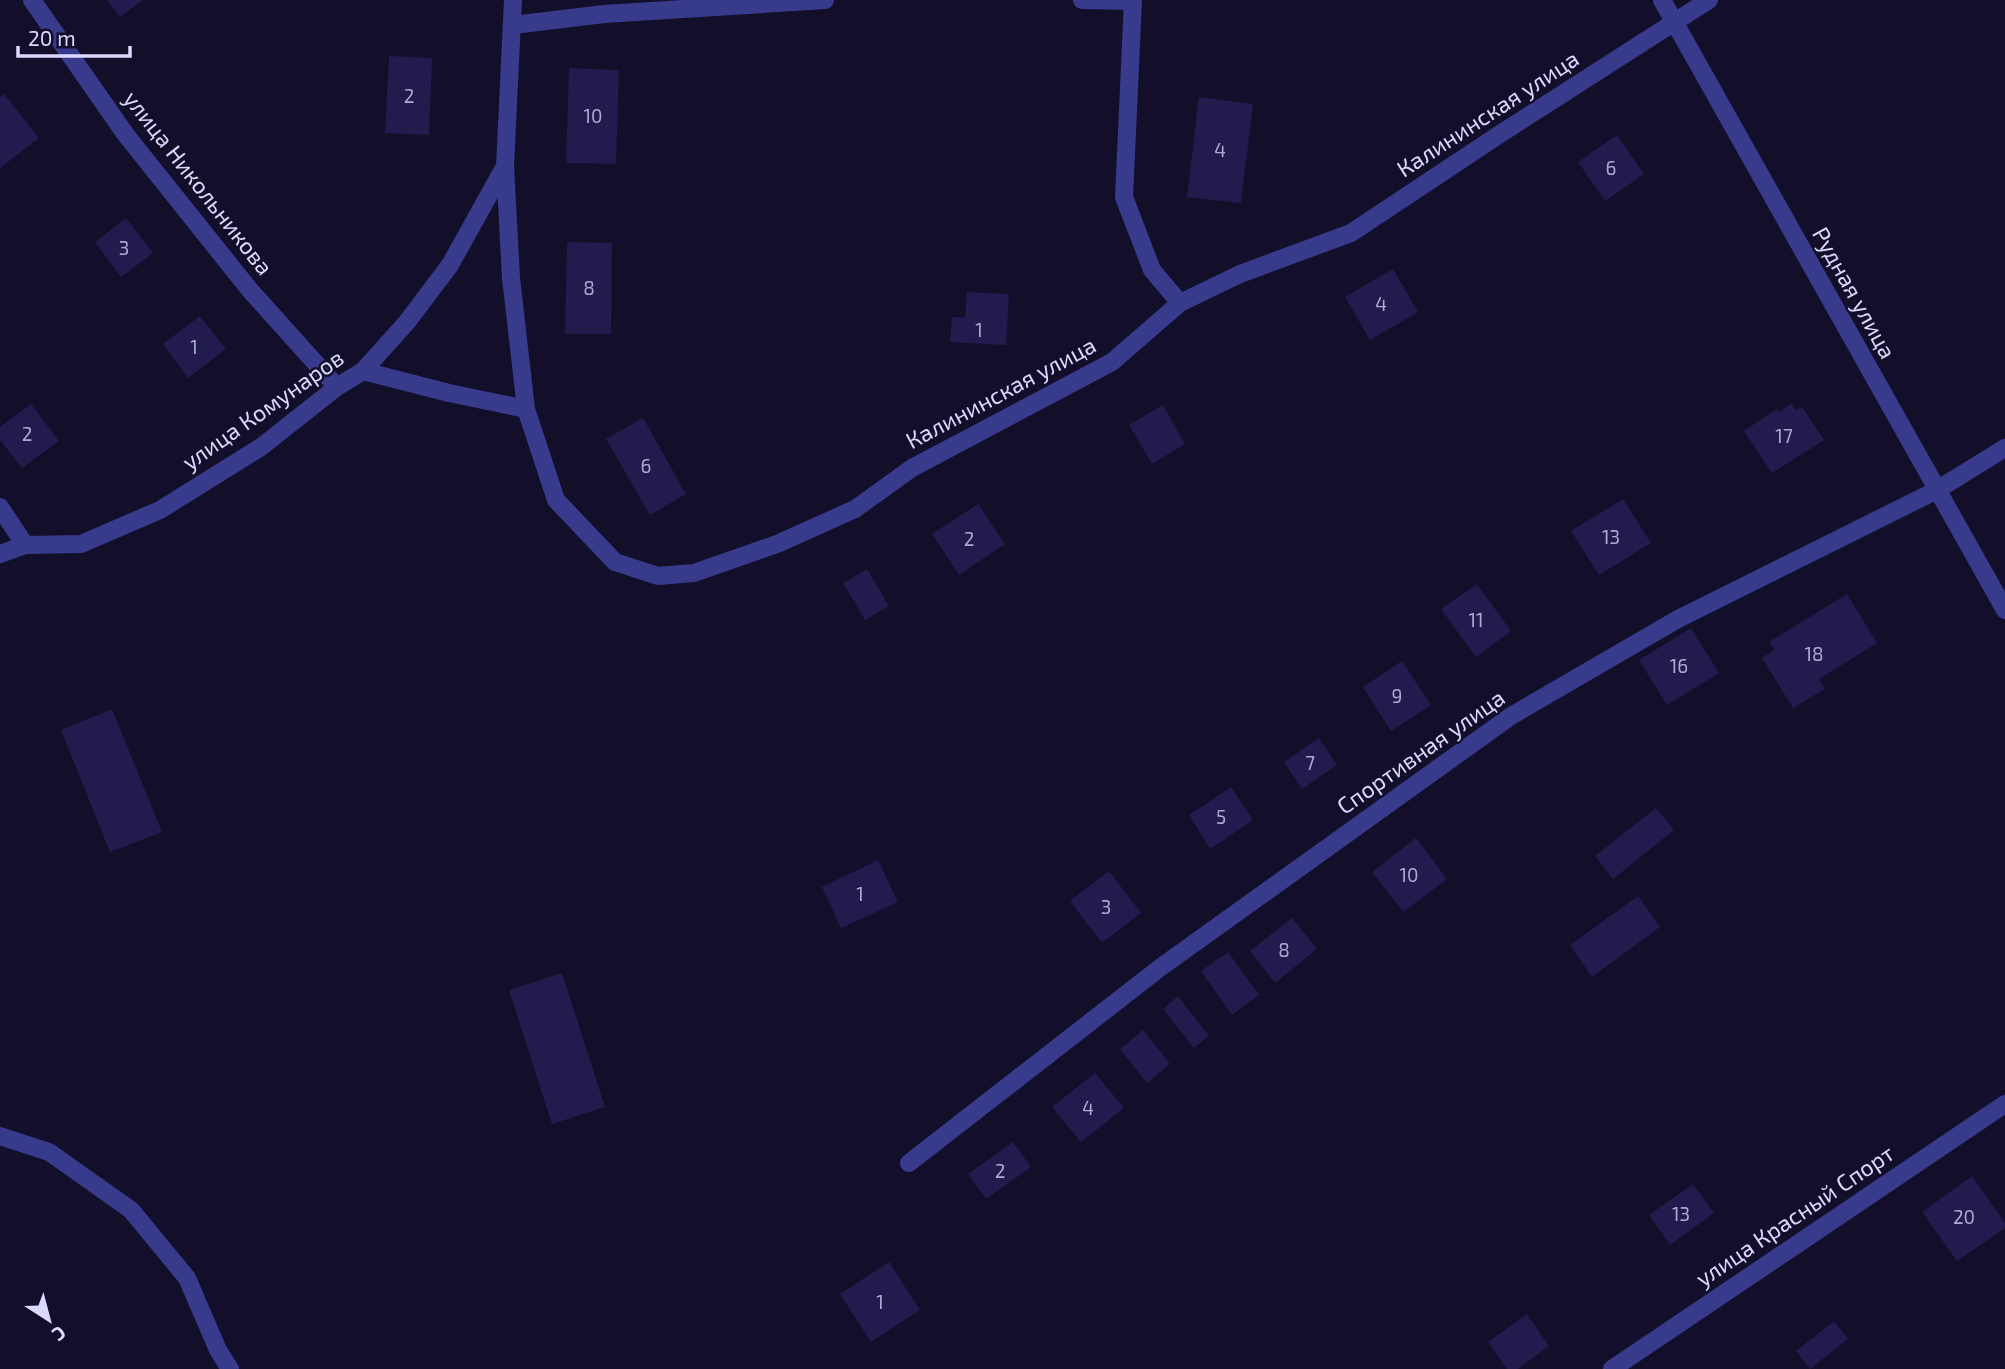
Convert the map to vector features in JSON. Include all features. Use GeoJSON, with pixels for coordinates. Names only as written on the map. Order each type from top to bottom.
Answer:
{"type":"FeatureCollection","features":[{"type":"Feature","properties":{"kind":"street","name":"улица Никольникова"},"geometry":{"type":"LineString","coordinates":[[33,0],[126,135],[249,289],[337,387]]}},
{"type":"Feature","properties":{"kind":"street","name":"улица Комунаров"},"geometry":{"type":"LineString","coordinates":[[0,554],[25,545],[81,544],[160,510],[261,447],[363,370],[407,322],[450,265],[505,166],[513,0]]}},
{"type":"Feature","properties":{"kind":"street"},"geometry":{"type":"LineString","coordinates":[[513,25],[604,14],[825,0]]}},
{"type":"Feature","properties":{"kind":"street"},"geometry":{"type":"LineString","coordinates":[[1082,0],[1133,1],[1124,197],[1152,270],[1180,303]]}},
{"type":"Feature","properties":{"kind":"street","name":"Рудная улица"},"geometry":{"type":"LineString","coordinates":[[1661,0],[2005,610]]}},
{"type":"Feature","properties":{"kind":"street","name":"Калининская улица"},"geometry":{"type":"LineString","coordinates":[[526,409],[556,500],[615,562],[658,576],[694,572],[777,544],[855,509],[912,468],[1112,362],[1180,303],[1240,274],[1351,233],[1709,0]]}},
{"type":"Feature","properties":{"kind":"street"},"geometry":{"type":"LineString","coordinates":[[363,370],[449,393],[526,409],[511,278],[505,166]]}},
{"type":"Feature","properties":{"kind":"street","name":"Спортивная улица"},"geometry":{"type":"LineString","coordinates":[[909,1163],[1161,967],[1511,716],[1678,619],[1937,490],[2005,448]]}},
{"type":"Feature","properties":{"kind":"street"},"geometry":{"type":"LineString","coordinates":[[0,507],[25,545]]}},
{"type":"Feature","properties":{"kind":"street","name":"улица Красный Спорт"},"geometry":{"type":"LineString","coordinates":[[1612,1369],[2005,1104]]}},
{"type":"Feature","properties":{"kind":"street"},"geometry":{"type":"LineString","coordinates":[[0,1136],[49,1152],[131,1210],[187,1278],[218,1350],[230,1369]]}},
{"type":"Feature","properties":{"kind":"building"},"geometry":{"type":"Polygon","coordinates":[[[107,0],[143,0],[120,17],[107,0]]]}},
{"type":"Feature","properties":{"kind":"building"},"geometry":{"type":"Polygon","coordinates":[[[389,56],[432,58],[429,135],[385,133],[389,56]]]}},
{"type":"Feature","properties":{"kind":"building"},"geometry":{"type":"Polygon","coordinates":[[[569,68],[619,70],[616,164],[566,163],[569,68]]]}},
{"type":"Feature","properties":{"kind":"building"},"geometry":{"type":"Polygon","coordinates":[[[4,94],[39,138],[0,168],[0,97],[4,94]]]}},
{"type":"Feature","properties":{"kind":"building"},"geometry":{"type":"Polygon","coordinates":[[[1199,97],[1253,104],[1241,203],[1187,197],[1199,97]]]}},
{"type":"Feature","properties":{"kind":"building"},"geometry":{"type":"Polygon","coordinates":[[[1617,135],[1644,174],[1605,201],[1578,162],[1617,135]]]}},
{"type":"Feature","properties":{"kind":"building"},"geometry":{"type":"Polygon","coordinates":[[[126,218],[153,253],[121,277],[95,242],[126,218]]]}},
{"type":"Feature","properties":{"kind":"building"},"geometry":{"type":"Polygon","coordinates":[[[567,242],[612,243],[611,334],[565,334],[567,242]]]}},
{"type":"Feature","properties":{"kind":"building"},"geometry":{"type":"Polygon","coordinates":[[[1393,269],[1418,312],[1370,340],[1345,297],[1393,269]]]}},
{"type":"Feature","properties":{"kind":"building"},"geometry":{"type":"Polygon","coordinates":[[[967,292],[1009,294],[1006,345],[950,342],[952,317],[965,318],[967,292]]]}},
{"type":"Feature","properties":{"kind":"building"},"geometry":{"type":"Polygon","coordinates":[[[200,316],[226,349],[188,378],[163,344],[200,316]]]}},
{"type":"Feature","properties":{"kind":"building"},"geometry":{"type":"Polygon","coordinates":[[[1792,403],[1796,410],[1802,407],[1824,440],[1772,473],[1744,431],[1777,409],[1779,412],[1792,403]]]}},
{"type":"Feature","properties":{"kind":"building"},"geometry":{"type":"Polygon","coordinates":[[[31,404],[59,441],[22,468],[0,440],[0,427],[31,404]]]}},
{"type":"Feature","properties":{"kind":"building"},"geometry":{"type":"Polygon","coordinates":[[[1163,405],[1185,444],[1152,464],[1129,425],[1163,405]]]}},
{"type":"Feature","properties":{"kind":"building"},"geometry":{"type":"Polygon","coordinates":[[[643,418],[686,494],[650,515],[606,439],[643,418]]]}},
{"type":"Feature","properties":{"kind":"building"},"geometry":{"type":"Polygon","coordinates":[[[1623,499],[1651,543],[1599,575],[1571,531],[1623,499]]]}},
{"type":"Feature","properties":{"kind":"building"},"geometry":{"type":"Polygon","coordinates":[[[978,504],[1005,544],[959,575],[932,534],[978,504]]]}},
{"type":"Feature","properties":{"kind":"building"},"geometry":{"type":"Polygon","coordinates":[[[867,569],[889,606],[865,620],[843,583],[867,569]]]}},
{"type":"Feature","properties":{"kind":"building"},"geometry":{"type":"Polygon","coordinates":[[[1477,584],[1511,631],[1476,657],[1441,609],[1477,584]]]}},
{"type":"Feature","properties":{"kind":"building"},"geometry":{"type":"Polygon","coordinates":[[[1847,594],[1877,643],[1819,679],[1825,689],[1793,708],[1762,658],[1774,650],[1769,642],[1847,594]]]}},
{"type":"Feature","properties":{"kind":"building"},"geometry":{"type":"Polygon","coordinates":[[[1691,628],[1719,673],[1667,705],[1639,660],[1691,628]]]}},
{"type":"Feature","properties":{"kind":"building"},"geometry":{"type":"Polygon","coordinates":[[[1402,661],[1431,705],[1391,731],[1363,687],[1402,661]]]}},
{"type":"Feature","properties":{"kind":"building"},"geometry":{"type":"Polygon","coordinates":[[[112,709],[162,832],[110,852],[61,730],[112,709]]]}},
{"type":"Feature","properties":{"kind":"building"},"geometry":{"type":"Polygon","coordinates":[[[1319,738],[1337,765],[1302,789],[1284,762],[1319,738]]]}},
{"type":"Feature","properties":{"kind":"building"},"geometry":{"type":"Polygon","coordinates":[[[1231,787],[1253,820],[1210,849],[1189,815],[1231,787]]]}},
{"type":"Feature","properties":{"kind":"building"},"geometry":{"type":"Polygon","coordinates":[[[1656,808],[1674,830],[1613,879],[1595,856],[1656,808]]]}},
{"type":"Feature","properties":{"kind":"building"},"geometry":{"type":"Polygon","coordinates":[[[1416,838],[1447,879],[1403,912],[1372,872],[1416,838]]]}},
{"type":"Feature","properties":{"kind":"building"},"geometry":{"type":"Polygon","coordinates":[[[878,860],[898,902],[841,928],[822,887],[878,860]]]}},
{"type":"Feature","properties":{"kind":"building"},"geometry":{"type":"Polygon","coordinates":[[[1109,871],[1141,913],[1102,943],[1070,901],[1109,871]]]}},
{"type":"Feature","properties":{"kind":"building"},"geometry":{"type":"Polygon","coordinates":[[[1638,896],[1660,927],[1592,977],[1570,945],[1638,896]]]}},
{"type":"Feature","properties":{"kind":"building"},"geometry":{"type":"Polygon","coordinates":[[[1292,918],[1317,949],[1275,983],[1250,951],[1292,918]]]}},
{"type":"Feature","properties":{"kind":"building"},"geometry":{"type":"Polygon","coordinates":[[[1228,952],[1259,995],[1232,1015],[1201,971],[1228,952]]]}},
{"type":"Feature","properties":{"kind":"building"},"geometry":{"type":"Polygon","coordinates":[[[562,973],[605,1107],[552,1124],[509,990],[562,973]]]}},
{"type":"Feature","properties":{"kind":"building"},"geometry":{"type":"Polygon","coordinates":[[[1178,996],[1209,1036],[1194,1048],[1163,1009],[1178,996]]]}},
{"type":"Feature","properties":{"kind":"building"},"geometry":{"type":"Polygon","coordinates":[[[1143,1030],[1170,1064],[1147,1083],[1120,1049],[1143,1030]]]}},
{"type":"Feature","properties":{"kind":"building"},"geometry":{"type":"Polygon","coordinates":[[[1095,1073],[1124,1108],[1081,1142],[1052,1107],[1095,1073]]]}},
{"type":"Feature","properties":{"kind":"building"},"geometry":{"type":"Polygon","coordinates":[[[1013,1142],[1031,1167],[986,1199],[968,1174],[1013,1142]]]}},
{"type":"Feature","properties":{"kind":"building"},"geometry":{"type":"Polygon","coordinates":[[[1972,1176],[2005,1223],[2005,1228],[1957,1261],[1922,1212],[1972,1176]]]}},
{"type":"Feature","properties":{"kind":"building"},"geometry":{"type":"Polygon","coordinates":[[[1693,1184],[1714,1213],[1670,1245],[1649,1215],[1693,1184]]]}},
{"type":"Feature","properties":{"kind":"building"},"geometry":{"type":"Polygon","coordinates":[[[889,1262],[920,1310],[871,1342],[840,1294],[889,1262]]]}},
{"type":"Feature","properties":{"kind":"building"},"geometry":{"type":"Polygon","coordinates":[[[1527,1314],[1549,1346],[1518,1369],[1507,1369],[1488,1342],[1527,1314]]]}},
{"type":"Feature","properties":{"kind":"building"},"geometry":{"type":"Polygon","coordinates":[[[1834,1321],[1848,1339],[1810,1369],[1796,1351],[1834,1321]]]}}]}
